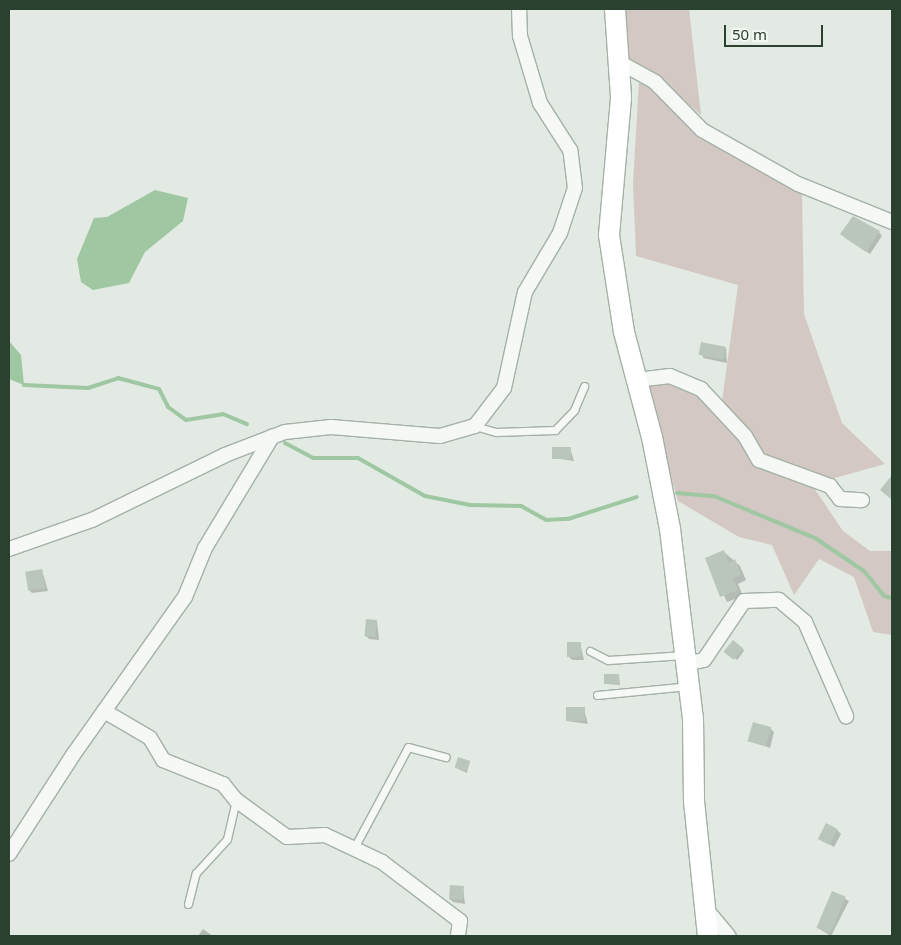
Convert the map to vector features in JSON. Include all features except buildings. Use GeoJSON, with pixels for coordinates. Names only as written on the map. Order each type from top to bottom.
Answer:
{"type":"FeatureCollection","features":[{"type":"Feature","properties":{"kind":"street"},"geometry":{"type":"LineString","coordinates":[[9,549],[92,520],[225,455],[272,437],[331,427],[440,436],[475,426],[504,388],[525,292],[560,233],[576,188],[570,150],[540,103],[520,36],[519,9]]}},
{"type":"Feature","properties":{"kind":"street"},"geometry":{"type":"LineString","coordinates":[[615,9],[621,63],[610,235],[624,332],[637,380],[670,529],[689,686],[708,936]]}},
{"type":"Feature","properties":{"kind":"street"},"geometry":{"type":"LineString","coordinates":[[621,63],[655,82],[702,130],[798,184],[892,222]]}},
{"type":"Feature","properties":{"kind":"street"},"geometry":{"type":"LineString","coordinates":[[637,380],[670,376],[701,389],[745,436],[759,460],[830,486],[840,498],[862,500]]}},
{"type":"Feature","properties":{"kind":"street"},"geometry":{"type":"LineString","coordinates":[[9,854],[104,711],[185,597],[205,548],[272,437]]}},
{"type":"Feature","properties":{"kind":"street"},"geometry":{"type":"LineString","coordinates":[[686,660],[704,660],[744,601],[779,600],[805,622],[846,716]]}},
{"type":"Feature","properties":{"kind":"street"},"geometry":{"type":"LineString","coordinates":[[104,711],[150,738],[163,760],[223,784],[236,800],[287,837],[325,835],[355,846],[460,921],[458,936]]}},
{"type":"Feature","properties":{"kind":"street"},"geometry":{"type":"LineString","coordinates":[[706,908],[730,936]]}},
{"type":"Feature","properties":{"kind":"lane"},"geometry":{"type":"LineString","coordinates":[[475,426],[496,432],[555,430],[574,410],[584,386]]}},
{"type":"Feature","properties":{"kind":"lane"},"geometry":{"type":"LineString","coordinates":[[590,651],[608,660],[686,660]]}},
{"type":"Feature","properties":{"kind":"lane"},"geometry":{"type":"LineString","coordinates":[[597,695],[689,686]]}},
{"type":"Feature","properties":{"kind":"lane"},"geometry":{"type":"LineString","coordinates":[[355,846],[408,747],[446,757]]}},
{"type":"Feature","properties":{"kind":"lane"},"geometry":{"type":"LineString","coordinates":[[188,904],[196,873],[227,839],[236,800]]}},
{"type":"Feature","properties":{"kind":"shaded area"},"geometry":{"type":"Polygon","coordinates":[[[620,9],[689,9],[701,115],[658,78],[629,60],[620,9]]]}},
{"type":"Feature","properties":{"kind":"shaded area"},"geometry":{"type":"Polygon","coordinates":[[[639,81],[653,88],[700,135],[802,189],[804,314],[842,423],[885,464],[824,481],[764,458],[752,435],[722,401],[738,285],[636,256],[633,184],[639,81]]]}},
{"type":"Feature","properties":{"kind":"shaded area"},"geometry":{"type":"Polygon","coordinates":[[[155,190],[188,198],[183,221],[145,252],[129,283],[93,290],[81,282],[77,259],[94,218],[107,217],[155,190]]]}},
{"type":"Feature","properties":{"kind":"shaded area"},"geometry":{"type":"Polygon","coordinates":[[[9,341],[21,355],[24,385],[9,379],[9,341]]]}},
{"type":"Feature","properties":{"kind":"shaded area"},"geometry":{"type":"Polygon","coordinates":[[[671,381],[700,394],[740,439],[754,463],[812,485],[843,531],[870,551],[892,551],[892,635],[873,632],[854,577],[819,559],[794,595],[772,545],[739,537],[678,501],[645,386],[671,381]]]}},
{"type":"Feature","properties":{"kind":"waterway"},"geometry":{"type":"LineString","coordinates":[[24,385],[88,388],[118,378],[159,389],[168,407],[186,420],[223,414],[247,424]]}},
{"type":"Feature","properties":{"kind":"waterway"},"geometry":{"type":"LineString","coordinates":[[285,443],[313,458],[358,458],[425,496],[470,505],[521,506],[546,520],[568,519],[637,497]]}},
{"type":"Feature","properties":{"kind":"waterway"},"geometry":{"type":"LineString","coordinates":[[677,493],[714,496],[815,538],[864,571],[884,596],[892,598]]}}]}
